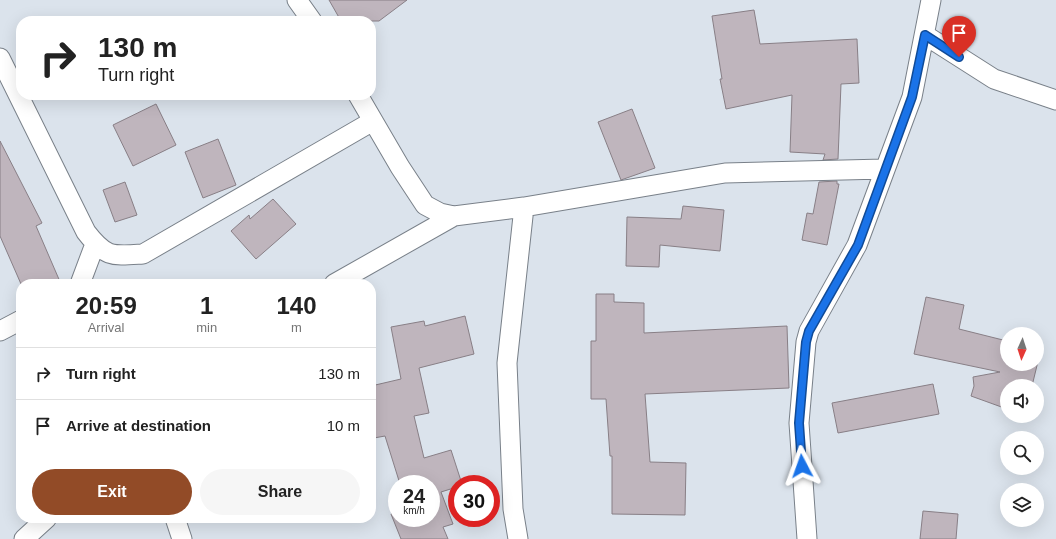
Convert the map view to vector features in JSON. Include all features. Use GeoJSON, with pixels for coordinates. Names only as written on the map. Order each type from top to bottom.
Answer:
{"type":"FeatureCollection","features":[{"type":"Feature","properties":{"kind":"street"},"geometry":{"type":"LineString","coordinates":[[297,0],[308,16]]}},
{"type":"Feature","properties":{"kind":"street"},"geometry":{"type":"LineString","coordinates":[[807,539],[799,423],[806,342],[809,331],[858,245],[884,169],[912,97],[931,0]]}},
{"type":"Feature","properties":{"kind":"street"},"geometry":{"type":"LineString","coordinates":[[925,35],[994,80],[1056,100]]}},
{"type":"Feature","properties":{"kind":"street"},"geometry":{"type":"LineString","coordinates":[[0,58],[16,90]]}},
{"type":"Feature","properties":{"kind":"street"},"geometry":{"type":"LineString","coordinates":[[21,100],[86,232],[95,244],[113,256],[143,254],[373,121]]}},
{"type":"Feature","properties":{"kind":"street"},"geometry":{"type":"LineString","coordinates":[[361,100],[400,167],[425,205],[440,213],[454,216],[524,207],[725,173],[884,169]]}},
{"type":"Feature","properties":{"kind":"street"},"geometry":{"type":"LineString","coordinates":[[518,539],[513,509],[507,363],[524,207]]}},
{"type":"Feature","properties":{"kind":"street"},"geometry":{"type":"LineString","coordinates":[[343,279],[454,216]]}},
{"type":"Feature","properties":{"kind":"street"},"geometry":{"type":"LineString","coordinates":[[82,279],[95,244]]}},
{"type":"Feature","properties":{"kind":"street"},"geometry":{"type":"LineString","coordinates":[[0,332],[16,323]]}},
{"type":"Feature","properties":{"kind":"street"},"geometry":{"type":"LineString","coordinates":[[24,539],[42,523]]}},
{"type":"Feature","properties":{"kind":"street"},"geometry":{"type":"LineString","coordinates":[[177,523],[182,539]]}},
{"type":"Feature","properties":{"kind":"building"},"geometry":{"type":"Polygon","coordinates":[[[329,0],[407,0],[379,21],[376,21],[376,16],[338,16],[329,0]]]}},
{"type":"Feature","properties":{"kind":"building"},"geometry":{"type":"Polygon","coordinates":[[[754,10],[760,44],[857,39],[859,83],[841,84],[838,159],[823,160],[825,154],[790,152],[792,95],[726,109],[720,79],[722,79],[712,16],[754,10]]]}},
{"type":"Feature","properties":{"kind":"building"},"geometry":{"type":"Polygon","coordinates":[[[156,104],[176,145],[133,166],[113,125],[156,104]]]}},
{"type":"Feature","properties":{"kind":"building"},"geometry":{"type":"Polygon","coordinates":[[[632,109],[655,168],[621,180],[598,122],[632,109]]]}},
{"type":"Feature","properties":{"kind":"building"},"geometry":{"type":"Polygon","coordinates":[[[218,139],[236,185],[203,198],[185,152],[218,139]]]}},
{"type":"Feature","properties":{"kind":"building"},"geometry":{"type":"Polygon","coordinates":[[[0,141],[42,223],[36,226],[59,279],[19,279],[0,236],[0,141]]]}},
{"type":"Feature","properties":{"kind":"building"},"geometry":{"type":"Polygon","coordinates":[[[837,181],[837,184],[839,184],[827,245],[802,240],[807,213],[813,214],[819,182],[837,181]]]}},
{"type":"Feature","properties":{"kind":"building"},"geometry":{"type":"Polygon","coordinates":[[[125,182],[137,215],[115,222],[103,190],[125,182]]]}},
{"type":"Feature","properties":{"kind":"building"},"geometry":{"type":"Polygon","coordinates":[[[273,199],[296,224],[256,259],[231,231],[249,215],[250,219],[273,199]]]}},
{"type":"Feature","properties":{"kind":"building"},"geometry":{"type":"Polygon","coordinates":[[[683,206],[724,210],[720,251],[660,245],[659,267],[626,266],[627,217],[681,219],[683,206]]]}},
{"type":"Feature","properties":{"kind":"building"},"geometry":{"type":"Polygon","coordinates":[[[596,294],[614,294],[614,302],[644,303],[644,333],[787,326],[789,388],[645,394],[650,462],[686,463],[685,515],[612,514],[612,456],[610,456],[606,399],[591,399],[591,341],[596,341],[596,294]]]}},
{"type":"Feature","properties":{"kind":"building"},"geometry":{"type":"Polygon","coordinates":[[[926,297],[964,305],[959,329],[1000,339],[1000,371],[1036,371],[1034,379],[1000,379],[1000,406],[971,396],[974,386],[973,377],[1000,372],[914,354],[926,297]]]}},
{"type":"Feature","properties":{"kind":"building"},"geometry":{"type":"Polygon","coordinates":[[[465,316],[474,354],[419,368],[429,413],[414,416],[424,458],[451,450],[459,475],[448,475],[448,490],[441,492],[448,511],[448,526],[443,527],[448,539],[401,539],[396,527],[440,527],[440,475],[397,475],[385,436],[376,438],[376,385],[401,379],[391,327],[424,321],[425,326],[465,316]]]}},
{"type":"Feature","properties":{"kind":"building"},"geometry":{"type":"Polygon","coordinates":[[[933,384],[939,414],[838,433],[832,403],[933,384]]]}},
{"type":"Feature","properties":{"kind":"building"},"geometry":{"type":"Polygon","coordinates":[[[923,511],[958,514],[956,539],[920,539],[923,511]]]}},
{"type":"Feature","properties":{"kind":"route"},"geometry":{"type":"LineString","coordinates":[[802,466],[799,423],[806,342],[809,331],[858,245],[884,169],[912,97],[925,35],[959,57]]}}]}
